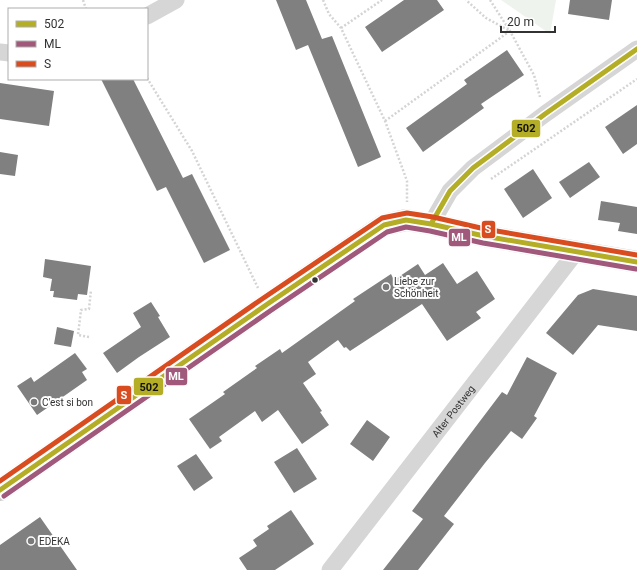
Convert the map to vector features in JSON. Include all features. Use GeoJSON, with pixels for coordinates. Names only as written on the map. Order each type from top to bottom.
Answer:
{"type":"FeatureCollection","features":[{"type":"Feature","properties":{"kind":"street"},"geometry":{"type":"LineString","coordinates":[[148,15],[176,0]]}},
{"type":"Feature","properties":{"kind":"street"},"geometry":{"type":"LineString","coordinates":[[431,224],[450,191],[473,168],[545,114],[637,49]]}},
{"type":"Feature","properties":{"kind":"street"},"geometry":{"type":"LineString","coordinates":[[0,490],[384,225],[406,220],[484,236],[637,262]]}},
{"type":"Feature","properties":{"kind":"street","name":"Alter Postweg"},"geometry":{"type":"LineString","coordinates":[[330,570],[576,252]]}},
{"type":"Feature","properties":{"kind":"path"},"geometry":{"type":"LineString","coordinates":[[323,0],[329,14],[342,28],[385,121],[407,181],[406,220]]}},
{"type":"Feature","properties":{"kind":"path"},"geometry":{"type":"LineString","coordinates":[[342,28],[382,0]]}},
{"type":"Feature","properties":{"kind":"path"},"geometry":{"type":"LineString","coordinates":[[466,0],[486,18],[510,31]]}},
{"type":"Feature","properties":{"kind":"path"},"geometry":{"type":"LineString","coordinates":[[490,0],[510,31],[534,74],[545,114]]}},
{"type":"Feature","properties":{"kind":"path"},"geometry":{"type":"LineString","coordinates":[[385,121],[510,31]]}},
{"type":"Feature","properties":{"kind":"path"},"geometry":{"type":"LineString","coordinates":[[490,179],[637,79]]}},
{"type":"Feature","properties":{"kind":"path"},"geometry":{"type":"LineString","coordinates":[[148,80],[192,151],[266,305]]}},
{"type":"Feature","properties":{"kind":"path"},"geometry":{"type":"LineString","coordinates":[[89,337],[78,335],[81,310],[89,310],[91,290]]}},
{"type":"Feature","properties":{"kind":"shaded area"},"geometry":{"type":"Polygon","coordinates":[[[501,0],[556,0],[550,34],[501,0]]]}},
{"type":"Feature","properties":{"kind":"building"},"geometry":{"type":"Polygon","coordinates":[[[276,0],[306,0],[322,39],[332,36],[381,157],[358,167],[308,45],[296,50],[276,0]]]}},
{"type":"Feature","properties":{"kind":"building"},"geometry":{"type":"Polygon","coordinates":[[[404,0],[437,0],[444,10],[382,52],[365,27],[404,0]]]}},
{"type":"Feature","properties":{"kind":"building"},"geometry":{"type":"Polygon","coordinates":[[[570,0],[612,0],[609,20],[568,14],[570,0]]]}},
{"type":"Feature","properties":{"kind":"building"},"geometry":{"type":"Polygon","coordinates":[[[507,50],[524,75],[481,104],[484,108],[423,152],[406,128],[467,84],[464,80],[507,50]]]}},
{"type":"Feature","properties":{"kind":"building"},"geometry":{"type":"Polygon","coordinates":[[[102,80],[134,80],[183,178],[192,174],[230,250],[204,263],[166,187],[157,191],[102,80]]]}},
{"type":"Feature","properties":{"kind":"building"},"geometry":{"type":"Polygon","coordinates":[[[0,83],[54,91],[49,126],[0,119],[0,83]]]}},
{"type":"Feature","properties":{"kind":"building"},"geometry":{"type":"Polygon","coordinates":[[[637,105],[637,144],[623,154],[605,127],[637,105]]]}},
{"type":"Feature","properties":{"kind":"building"},"geometry":{"type":"Polygon","coordinates":[[[0,152],[18,155],[15,176],[0,174],[0,152]]]}},
{"type":"Feature","properties":{"kind":"building"},"geometry":{"type":"Polygon","coordinates":[[[589,162],[600,177],[570,198],[559,182],[589,162]]]}},
{"type":"Feature","properties":{"kind":"building"},"geometry":{"type":"Polygon","coordinates":[[[533,169],[552,198],[523,218],[504,189],[533,169]]]}},
{"type":"Feature","properties":{"kind":"building"},"geometry":{"type":"Polygon","coordinates":[[[601,201],[637,207],[637,234],[618,231],[620,223],[598,220],[601,201]]]}},
{"type":"Feature","properties":{"kind":"building"},"geometry":{"type":"Polygon","coordinates":[[[45,259],[91,266],[87,295],[78,294],[77,300],[53,297],[54,291],[50,291],[52,279],[43,277],[45,259]]]}},
{"type":"Feature","properties":{"kind":"building"},"geometry":{"type":"Polygon","coordinates":[[[443,263],[457,284],[477,271],[495,299],[476,312],[481,318],[447,341],[422,304],[350,351],[346,347],[344,348],[338,340],[308,362],[316,374],[303,383],[322,411],[320,412],[329,425],[302,444],[278,410],[262,422],[255,411],[219,437],[222,441],[210,449],[189,419],[225,394],[223,392],[257,368],[255,366],[280,349],[282,353],[355,301],[353,299],[391,274],[394,280],[418,264],[425,275],[443,263]]]}},
{"type":"Feature","properties":{"kind":"building"},"geometry":{"type":"Polygon","coordinates":[[[593,289],[637,296],[637,331],[598,325],[573,355],[546,333],[578,295],[593,289]]]}},
{"type":"Feature","properties":{"kind":"building"},"geometry":{"type":"Polygon","coordinates":[[[151,302],[160,316],[158,317],[170,337],[117,373],[103,353],[141,327],[133,313],[151,302]]]}},
{"type":"Feature","properties":{"kind":"building"},"geometry":{"type":"Polygon","coordinates":[[[57,327],[74,331],[71,347],[54,344],[57,327]]]}},
{"type":"Feature","properties":{"kind":"building"},"geometry":{"type":"Polygon","coordinates":[[[75,353],[87,369],[82,372],[87,380],[37,415],[17,386],[31,377],[34,382],[75,353]]]}},
{"type":"Feature","properties":{"kind":"building"},"geometry":{"type":"Polygon","coordinates":[[[527,357],[557,373],[534,416],[537,418],[522,439],[511,431],[485,463],[444,516],[454,524],[418,570],[383,570],[423,519],[412,511],[502,392],[507,395],[527,357]]]}},
{"type":"Feature","properties":{"kind":"building"},"geometry":{"type":"Polygon","coordinates":[[[367,420],[390,437],[373,461],[350,444],[367,420]]]}},
{"type":"Feature","properties":{"kind":"building"},"geometry":{"type":"Polygon","coordinates":[[[297,448],[317,479],[294,493],[274,462],[297,448]]]}},
{"type":"Feature","properties":{"kind":"building"},"geometry":{"type":"Polygon","coordinates":[[[196,454],[213,478],[194,491],[177,466],[196,454]]]}},
{"type":"Feature","properties":{"kind":"building"},"geometry":{"type":"Polygon","coordinates":[[[291,510],[314,544],[275,570],[247,570],[239,558],[257,546],[253,540],[269,529],[267,526],[291,510]]]}},
{"type":"Feature","properties":{"kind":"building","name":"EDEKA"},"geometry":{"type":"Polygon","coordinates":[[[40,517],[77,570],[0,570],[0,545],[40,517]]]}},
{"type":"Feature","properties":{"kind":"transit line","name":"502"},"geometry":{"type":"LineString","coordinates":[[431,224],[450,191],[473,168],[545,114],[637,49]]}},
{"type":"Feature","properties":{"kind":"transit line","name":"S"},"geometry":{"type":"LineString","coordinates":[[0,481],[262,299],[382,218],[407,213],[433,217],[485,229],[637,255]]}},
{"type":"Feature","properties":{"kind":"transit line","name":"502"},"geometry":{"type":"LineString","coordinates":[[0,490],[384,225],[406,220],[484,236],[637,262]]}},
{"type":"Feature","properties":{"kind":"transit line","name":"ML"},"geometry":{"type":"LineString","coordinates":[[4,496],[270,311],[387,232],[406,227],[483,243],[636,269]]}},
{"type":"Feature","properties":{"kind":"place","name":"Liebe zur Schönheit"},"geometry":{"type":"Point","coordinates":[386,287]}},
{"type":"Feature","properties":{"kind":"place","name":"C'est si bon"},"geometry":{"type":"Point","coordinates":[34,402]}},
{"type":"Feature","properties":{"kind":"place","name":"EDEKA"},"geometry":{"type":"Point","coordinates":[31,541]}}]}
